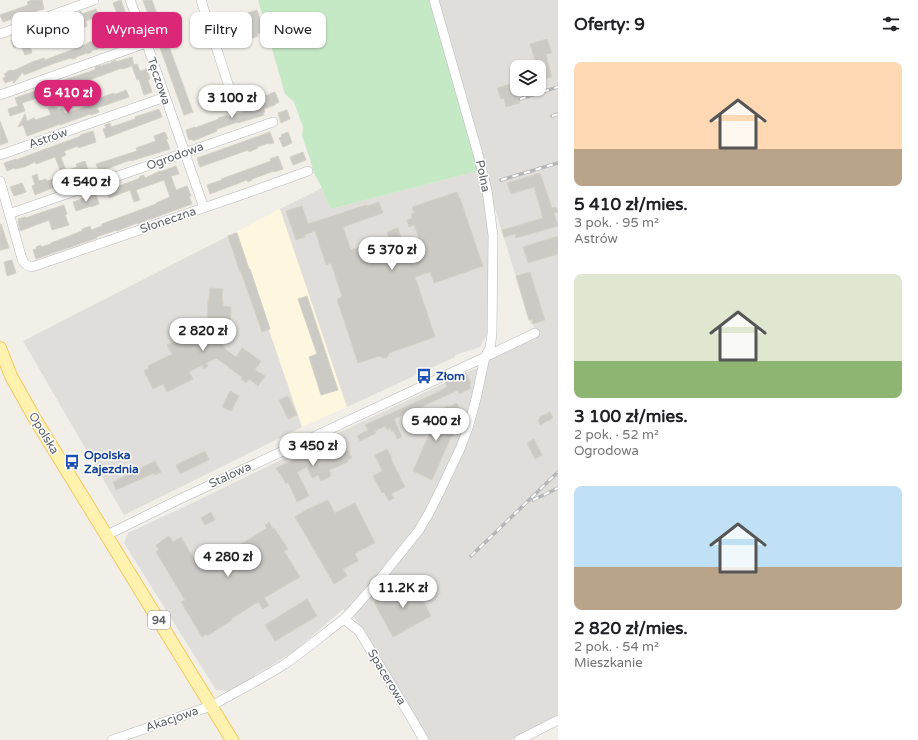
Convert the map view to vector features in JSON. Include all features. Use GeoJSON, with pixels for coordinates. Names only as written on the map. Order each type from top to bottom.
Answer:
{"type":"FeatureCollection","features":[{"type":"Feature","properties":{"kind":"main road","name":"Opolska"},"geometry":{"type":"LineString","coordinates":[[0,348],[11,376],[35,419],[107,535]]}},
{"type":"Feature","properties":{"kind":"main road","name":"94"},"geometry":{"type":"LineString","coordinates":[[107,535],[232,740]]}},
{"type":"Feature","properties":{"kind":"street"},"geometry":{"type":"LineString","coordinates":[[0,34],[94,0]]}},
{"type":"Feature","properties":{"kind":"street","name":"Tęczowa"},"geometry":{"type":"LineString","coordinates":[[130,0],[134,12]]}},
{"type":"Feature","properties":{"kind":"street"},"geometry":{"type":"LineString","coordinates":[[201,0],[230,90]]}},
{"type":"Feature","properties":{"kind":"street","name":"Polna"},"geometry":{"type":"LineString","coordinates":[[344,619],[365,597],[400,554],[429,513],[453,466],[468,428],[485,357],[490,348],[492,334],[493,236],[487,190],[434,0]]}},
{"type":"Feature","properties":{"kind":"street"},"geometry":{"type":"LineString","coordinates":[[0,95],[132,48]]}},
{"type":"Feature","properties":{"kind":"street","name":"Tęczowa"},"geometry":{"type":"LineString","coordinates":[[148,48],[204,208]]}},
{"type":"Feature","properties":{"kind":"street","name":"Astrów"},"geometry":{"type":"LineString","coordinates":[[0,155],[165,97]]}},
{"type":"Feature","properties":{"kind":"street","name":"Ogrodowa"},"geometry":{"type":"LineString","coordinates":[[9,214],[273,122]]}},
{"type":"Feature","properties":{"kind":"street","name":"Słoneczna"},"geometry":{"type":"LineString","coordinates":[[9,214],[22,259],[24,263],[32,267],[308,171]]}},
{"type":"Feature","properties":{"kind":"street"},"geometry":{"type":"LineString","coordinates":[[0,181],[9,214]]}},
{"type":"Feature","properties":{"kind":"street","name":"Stalowa"},"geometry":{"type":"LineString","coordinates":[[107,535],[180,499],[535,333]]}},
{"type":"Feature","properties":{"kind":"street","name":"Akacjowa"},"geometry":{"type":"LineString","coordinates":[[112,740],[211,706],[286,663],[344,619]]}},
{"type":"Feature","properties":{"kind":"street","name":"Spacerowa"},"geometry":{"type":"LineString","coordinates":[[344,619],[359,632],[424,740]]}},
{"type":"Feature","properties":{"kind":"street"},"geometry":{"type":"LineString","coordinates":[[519,740],[558,720]]}},
{"type":"Feature","properties":{"kind":"shaded area"},"geometry":{"type":"Polygon","coordinates":[[[438,0],[558,0],[558,716],[511,740],[427,740],[353,615],[345,612],[343,609],[295,651],[229,691],[216,690],[124,543],[128,533],[476,369],[487,361],[537,338],[533,324],[531,325],[494,206],[487,168],[438,0]]]}},
{"type":"Feature","properties":{"kind":"shaded area"},"geometry":{"type":"Polygon","coordinates":[[[478,171],[489,232],[487,335],[480,347],[455,355],[455,357],[347,407],[280,209],[322,188],[330,209],[478,171]]]}},
{"type":"Feature","properties":{"kind":"shaded area"},"geometry":{"type":"Polygon","coordinates":[[[280,209],[347,407],[302,427],[250,269],[236,232],[280,209]]]}},
{"type":"Feature","properties":{"kind":"shaded area"},"geometry":{"type":"Polygon","coordinates":[[[236,232],[250,269],[302,427],[124,515],[23,341],[236,232]]]}},
{"type":"Feature","properties":{"kind":"green space"},"geometry":{"type":"Polygon","coordinates":[[[258,0],[429,0],[478,171],[330,209],[322,188],[314,173],[302,136],[303,127],[294,102],[285,94],[272,48],[326,48],[326,12],[261,12],[258,0]]]}},
{"type":"Feature","properties":{"kind":"building"},"geometry":{"type":"Polygon","coordinates":[[[32,0],[42,0],[44,9],[36,12],[12,12],[12,19],[3,22],[0,15],[28,5],[27,2],[32,0]]]}},
{"type":"Feature","properties":{"kind":"building"},"geometry":{"type":"Polygon","coordinates":[[[121,0],[125,12],[116,12],[113,3],[121,0]]]}},
{"type":"Feature","properties":{"kind":"building"},"geometry":{"type":"Polygon","coordinates":[[[143,0],[152,0],[156,12],[147,12],[143,0]]]}},
{"type":"Feature","properties":{"kind":"building"},"geometry":{"type":"Polygon","coordinates":[[[96,9],[97,12],[92,12],[92,19],[86,21],[87,26],[84,27],[84,13],[96,9]]]}},
{"type":"Feature","properties":{"kind":"building"},"geometry":{"type":"Polygon","coordinates":[[[257,10],[260,19],[260,33],[257,34],[258,36],[252,38],[252,12],[251,12],[257,10]]]}},
{"type":"Feature","properties":{"kind":"building"},"geometry":{"type":"Polygon","coordinates":[[[547,39],[552,53],[546,54],[552,77],[546,79],[546,60],[535,60],[530,44],[547,39]]]}},
{"type":"Feature","properties":{"kind":"building"},"geometry":{"type":"Polygon","coordinates":[[[92,41],[92,48],[101,48],[24,75],[23,72],[14,83],[13,80],[5,83],[3,78],[6,77],[4,74],[8,71],[13,71],[32,62],[44,58],[45,60],[76,48],[84,48],[84,45],[92,41]]]}},
{"type":"Feature","properties":{"kind":"building"},"geometry":{"type":"Polygon","coordinates":[[[22,48],[30,48],[32,53],[25,55],[22,48]]]}},
{"type":"Feature","properties":{"kind":"building"},"geometry":{"type":"Polygon","coordinates":[[[160,48],[170,48],[193,112],[184,115],[160,48]]]}},
{"type":"Feature","properties":{"kind":"building"},"geometry":{"type":"Polygon","coordinates":[[[132,57],[134,65],[22,103],[25,111],[10,116],[8,109],[18,106],[15,98],[62,83],[61,81],[92,71],[96,69],[95,67],[111,63],[116,60],[116,62],[132,57]]]}},
{"type":"Feature","properties":{"kind":"building"},"geometry":{"type":"Polygon","coordinates":[[[137,64],[140,71],[147,69],[150,79],[148,80],[152,92],[144,95],[139,79],[137,80],[132,66],[137,64]]]}},
{"type":"Feature","properties":{"kind":"building"},"geometry":{"type":"Polygon","coordinates":[[[510,84],[510,96],[518,96],[520,103],[506,107],[504,98],[501,99],[497,88],[510,84]]]}},
{"type":"Feature","properties":{"kind":"building"},"geometry":{"type":"Polygon","coordinates":[[[126,90],[129,97],[97,108],[99,112],[91,115],[90,114],[27,136],[23,125],[18,127],[25,114],[27,121],[34,118],[35,120],[51,115],[48,108],[54,106],[54,108],[57,107],[58,110],[62,108],[65,114],[95,103],[94,100],[126,90]]]}},
{"type":"Feature","properties":{"kind":"building"},"geometry":{"type":"Polygon","coordinates":[[[275,92],[279,102],[264,109],[264,115],[217,129],[217,131],[193,141],[192,139],[189,140],[186,130],[196,128],[227,115],[228,117],[251,109],[250,108],[267,102],[265,96],[275,92]]]}},
{"type":"Feature","properties":{"kind":"building"},"geometry":{"type":"Polygon","coordinates":[[[159,109],[162,117],[106,138],[103,129],[106,128],[105,125],[110,123],[111,127],[159,109]]]}},
{"type":"Feature","properties":{"kind":"building"},"geometry":{"type":"Polygon","coordinates":[[[287,110],[290,119],[281,123],[278,113],[287,110]]]}},
{"type":"Feature","properties":{"kind":"building"},"geometry":{"type":"Polygon","coordinates":[[[0,121],[8,142],[0,145],[0,121]]]}},
{"type":"Feature","properties":{"kind":"building"},"geometry":{"type":"Polygon","coordinates":[[[93,131],[96,142],[64,151],[66,155],[61,157],[66,171],[77,167],[76,164],[85,161],[90,175],[86,177],[62,184],[35,195],[32,186],[35,185],[32,176],[37,174],[39,181],[46,179],[47,181],[59,177],[58,173],[61,172],[55,157],[36,164],[35,162],[24,167],[14,168],[7,171],[4,163],[16,160],[93,131]]]}},
{"type":"Feature","properties":{"kind":"building"},"geometry":{"type":"Polygon","coordinates":[[[165,132],[170,149],[131,161],[130,160],[104,170],[105,172],[100,174],[96,164],[137,151],[136,148],[156,141],[154,136],[165,132]]]}},
{"type":"Feature","properties":{"kind":"building"},"geometry":{"type":"Polygon","coordinates":[[[270,132],[274,143],[269,143],[257,147],[258,148],[249,152],[248,150],[200,167],[197,158],[270,132]]]}},
{"type":"Feature","properties":{"kind":"building"},"geometry":{"type":"Polygon","coordinates":[[[288,132],[292,143],[283,147],[279,138],[282,137],[281,135],[288,132]]]}},
{"type":"Feature","properties":{"kind":"building"},"geometry":{"type":"Polygon","coordinates":[[[303,152],[306,160],[293,165],[290,157],[303,152]]]}},
{"type":"Feature","properties":{"kind":"building"},"geometry":{"type":"Polygon","coordinates":[[[278,156],[283,169],[252,179],[248,182],[247,180],[210,194],[207,185],[271,161],[270,159],[278,156]]]}},
{"type":"Feature","properties":{"kind":"building"},"geometry":{"type":"Polygon","coordinates":[[[176,166],[179,174],[171,176],[176,190],[187,186],[192,204],[36,259],[33,250],[36,249],[36,247],[51,244],[90,226],[91,230],[102,226],[102,224],[156,204],[170,197],[164,180],[136,190],[140,200],[134,202],[130,190],[109,198],[105,188],[113,185],[114,188],[144,175],[145,178],[176,166]]]}},
{"type":"Feature","properties":{"kind":"building"},"geometry":{"type":"Polygon","coordinates":[[[540,173],[552,208],[556,207],[558,212],[554,213],[558,226],[516,238],[515,234],[504,237],[502,230],[543,218],[534,187],[511,194],[507,183],[540,173]]]}},
{"type":"Feature","properties":{"kind":"building"},"geometry":{"type":"Polygon","coordinates":[[[22,183],[26,192],[14,196],[10,187],[22,183]]]}},
{"type":"Feature","properties":{"kind":"building"},"geometry":{"type":"Polygon","coordinates":[[[457,192],[483,266],[434,283],[430,272],[415,277],[435,337],[389,353],[386,358],[380,356],[358,363],[337,299],[342,297],[331,263],[326,265],[315,231],[296,240],[286,211],[302,206],[308,224],[379,202],[383,213],[343,227],[351,250],[389,238],[387,232],[398,228],[404,247],[420,241],[414,225],[409,227],[407,220],[412,218],[411,214],[414,213],[412,207],[457,192]]]}},
{"type":"Feature","properties":{"kind":"building"},"geometry":{"type":"Polygon","coordinates":[[[96,194],[99,204],[76,211],[73,202],[96,194]]]}},
{"type":"Feature","properties":{"kind":"building"},"geometry":{"type":"Polygon","coordinates":[[[64,205],[67,214],[65,215],[69,225],[52,230],[49,220],[20,231],[18,219],[26,218],[64,205]]]}},
{"type":"Feature","properties":{"kind":"building"},"geometry":{"type":"Polygon","coordinates":[[[0,224],[9,248],[0,250],[0,224]]]}},
{"type":"Feature","properties":{"kind":"building"},"geometry":{"type":"Polygon","coordinates":[[[237,233],[270,329],[262,332],[228,236],[237,233]]]}},
{"type":"Feature","properties":{"kind":"building"},"geometry":{"type":"Polygon","coordinates":[[[558,236],[558,254],[528,263],[523,247],[558,236]]]}},
{"type":"Feature","properties":{"kind":"building"},"geometry":{"type":"Polygon","coordinates":[[[12,260],[16,273],[7,276],[4,262],[12,260]]]}},
{"type":"Feature","properties":{"kind":"building"},"geometry":{"type":"Polygon","coordinates":[[[530,272],[545,320],[533,324],[532,319],[529,320],[516,276],[530,272]]]}},
{"type":"Feature","properties":{"kind":"building"},"geometry":{"type":"Polygon","coordinates":[[[210,288],[223,289],[223,306],[231,307],[230,324],[224,324],[224,327],[220,327],[220,338],[225,349],[236,357],[242,348],[261,361],[255,370],[265,376],[258,386],[249,379],[246,383],[241,379],[242,377],[216,358],[206,363],[208,366],[204,369],[202,365],[189,372],[193,379],[167,392],[163,384],[153,389],[144,371],[149,368],[148,366],[172,354],[167,345],[203,328],[203,323],[207,323],[210,288]]]}},
{"type":"Feature","properties":{"kind":"building"},"geometry":{"type":"Polygon","coordinates":[[[307,296],[338,390],[321,395],[309,357],[317,354],[298,299],[307,296]]]}},
{"type":"Feature","properties":{"kind":"building"},"geometry":{"type":"Polygon","coordinates":[[[466,373],[471,383],[469,384],[471,388],[459,394],[458,390],[415,410],[419,418],[411,422],[407,413],[394,419],[402,437],[397,439],[394,431],[392,432],[390,428],[387,430],[385,426],[375,431],[376,433],[360,441],[357,436],[368,430],[365,425],[438,392],[447,387],[445,382],[466,373]]]}},
{"type":"Feature","properties":{"kind":"building"},"geometry":{"type":"Polygon","coordinates":[[[230,391],[239,396],[231,411],[222,407],[230,391]]]}},
{"type":"Feature","properties":{"kind":"building"},"geometry":{"type":"Polygon","coordinates":[[[288,396],[297,415],[288,419],[279,400],[288,396]]]}},
{"type":"Feature","properties":{"kind":"building"},"geometry":{"type":"Polygon","coordinates":[[[457,403],[460,410],[452,414],[452,417],[446,420],[454,436],[451,437],[432,480],[413,471],[432,428],[426,416],[457,403]]]}},
{"type":"Feature","properties":{"kind":"building"},"geometry":{"type":"Polygon","coordinates":[[[550,412],[553,418],[540,425],[538,420],[540,417],[550,412]]]}},
{"type":"Feature","properties":{"kind":"building"},"geometry":{"type":"Polygon","coordinates":[[[337,439],[343,453],[348,450],[352,458],[347,460],[348,462],[329,470],[331,476],[321,481],[318,475],[312,478],[307,467],[297,472],[309,496],[297,502],[288,482],[286,484],[276,468],[321,448],[320,447],[337,439]]]}},
{"type":"Feature","properties":{"kind":"building"},"geometry":{"type":"Polygon","coordinates":[[[534,439],[542,455],[535,459],[527,443],[534,439]]]}},
{"type":"Feature","properties":{"kind":"building"},"geometry":{"type":"Polygon","coordinates":[[[387,449],[405,487],[391,494],[394,498],[389,501],[384,492],[382,493],[373,476],[382,471],[375,455],[387,449]]]}},
{"type":"Feature","properties":{"kind":"building"},"geometry":{"type":"Polygon","coordinates":[[[205,451],[209,460],[180,474],[176,465],[205,451]]]}},
{"type":"Feature","properties":{"kind":"building"},"geometry":{"type":"Polygon","coordinates":[[[155,461],[161,472],[155,475],[154,473],[116,490],[113,482],[155,461]]]}},
{"type":"Feature","properties":{"kind":"building"},"geometry":{"type":"Polygon","coordinates":[[[328,500],[335,513],[355,503],[375,543],[355,553],[358,561],[343,569],[347,576],[334,584],[295,517],[328,500]]]}},
{"type":"Feature","properties":{"kind":"building"},"geometry":{"type":"Polygon","coordinates":[[[211,512],[215,520],[205,525],[201,518],[211,512]]]}},
{"type":"Feature","properties":{"kind":"building"},"geometry":{"type":"Polygon","coordinates":[[[269,522],[288,549],[284,551],[300,577],[264,598],[269,605],[263,609],[258,602],[207,636],[206,634],[202,637],[181,602],[185,600],[156,552],[159,550],[156,545],[169,536],[173,542],[181,537],[200,569],[267,528],[265,525],[269,522]]]}},
{"type":"Feature","properties":{"kind":"building"},"geometry":{"type":"Polygon","coordinates":[[[412,580],[431,616],[393,637],[374,602],[412,580]]]}},
{"type":"Feature","properties":{"kind":"building"},"geometry":{"type":"Polygon","coordinates":[[[307,599],[317,616],[275,641],[265,625],[307,599]]]}},
{"type":"Feature","properties":{"kind":"railway"},"geometry":{"type":"LineString","coordinates":[[520,99],[558,87]]}},
{"type":"Feature","properties":{"kind":"railway"},"geometry":{"type":"LineString","coordinates":[[552,116],[558,114]]}},
{"type":"Feature","properties":{"kind":"railway"},"geometry":{"type":"LineString","coordinates":[[501,180],[558,163]]}},
{"type":"Feature","properties":{"kind":"railway"},"geometry":{"type":"LineString","coordinates":[[471,556],[558,472]]}},
{"type":"Feature","properties":{"kind":"railway"},"geometry":{"type":"LineString","coordinates":[[533,500],[558,488]]}},
{"type":"Feature","properties":{"kind":"place","name":"Złom"},"geometry":{"type":"Point","coordinates":[424,376]}},
{"type":"Feature","properties":{"kind":"place","name":"Opolska Zajezdnia"},"geometry":{"type":"Point","coordinates":[72,462]}}]}
